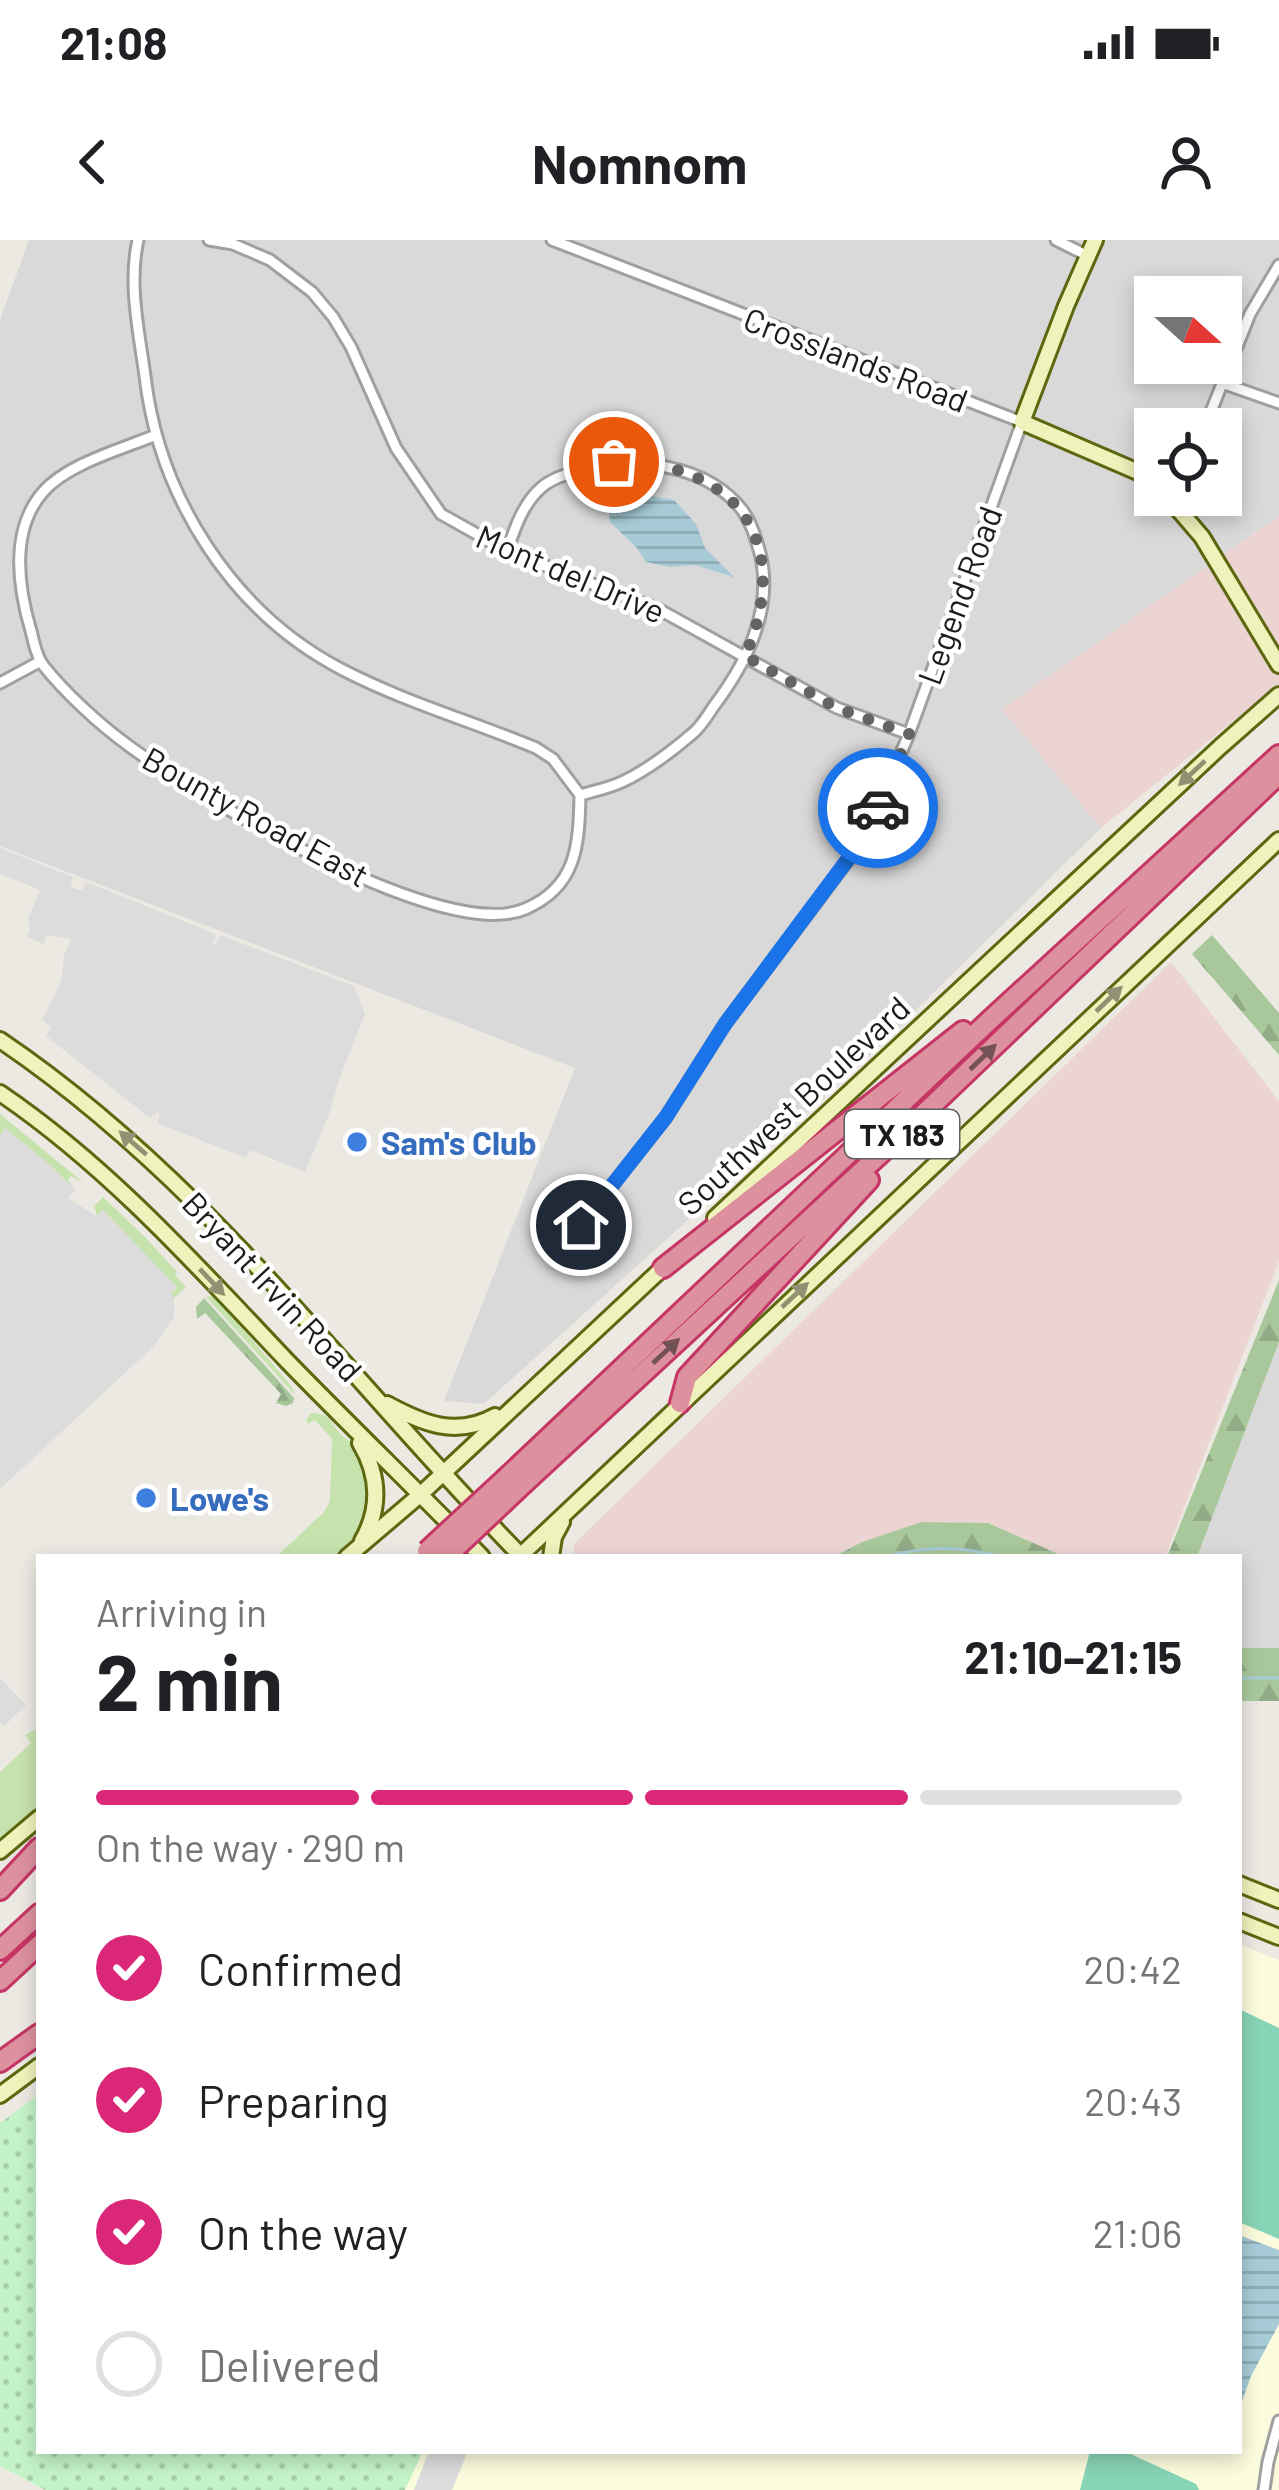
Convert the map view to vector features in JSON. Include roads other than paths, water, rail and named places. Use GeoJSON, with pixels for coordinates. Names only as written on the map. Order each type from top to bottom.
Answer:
{"type":"FeatureCollection","features":[{"type":"Feature","properties":{"kind":"highway","name":"TX 183"},"geometry":{"type":"LineString","coordinates":[[513,1482],[990,1020],[1279,755]]}},
{"type":"Feature","properties":{"kind":"highway","name":"TX 183"},"geometry":{"type":"LineString","coordinates":[[432,1554],[916,1121],[1279,774]]}},
{"type":"Feature","properties":{"kind":"highway"},"geometry":{"type":"LineString","coordinates":[[663,1268],[964,1031],[990,1020]]}},
{"type":"Feature","properties":{"kind":"highway"},"geometry":{"type":"LineString","coordinates":[[680,1403],[687,1377],[901,1146],[916,1121]]}},
{"type":"Feature","properties":{"kind":"highway"},"geometry":{"type":"LineString","coordinates":[[0,1890],[36,1851]]}},
{"type":"Feature","properties":{"kind":"highway"},"geometry":{"type":"LineString","coordinates":[[0,1950],[36,1917]]}},
{"type":"Feature","properties":{"kind":"highway"},"geometry":{"type":"LineString","coordinates":[[0,1981],[36,1948]]}},
{"type":"Feature","properties":{"kind":"highway"},"geometry":{"type":"LineString","coordinates":[[0,2062],[36,2036]]}},
{"type":"Feature","properties":{"kind":"main road","name":"Legend Road"},"geometry":{"type":"LineString","coordinates":[[1022,422],[1095,240]]}},
{"type":"Feature","properties":{"kind":"main road","name":"Crosslands Road"},"geometry":{"type":"LineString","coordinates":[[1022,422],[1134,470]]}},
{"type":"Feature","properties":{"kind":"main road"},"geometry":{"type":"LineString","coordinates":[[1184,516],[1202,537],[1279,665]]}},
{"type":"Feature","properties":{"kind":"main road","name":"Southwest Boulevard"},"geometry":{"type":"LineString","coordinates":[[352,1553],[1279,695]]}},
{"type":"Feature","properties":{"kind":"main road"},"geometry":{"type":"LineString","coordinates":[[522,1554],[1279,840]]}},
{"type":"Feature","properties":{"kind":"main road","name":"Bryant Irvin Road"},"geometry":{"type":"LineString","coordinates":[[0,1040],[107,1121],[176,1182],[251,1258],[518,1554]]}},
{"type":"Feature","properties":{"kind":"main road","name":"Bryant Irvin Road"},"geometry":{"type":"LineString","coordinates":[[0,1093],[149,1216],[479,1554]]}},
{"type":"Feature","properties":{"kind":"main road"},"geometry":{"type":"LineString","coordinates":[[378,1399],[430,1425],[457,1428],[487,1421],[520,1401]]}},
{"type":"Feature","properties":{"kind":"main road"},"geometry":{"type":"LineString","coordinates":[[348,1423],[371,1464],[376,1490],[372,1521],[352,1553]]}},
{"type":"Feature","properties":{"kind":"main road"},"geometry":{"type":"LineString","coordinates":[[551,1554],[554,1537],[572,1505]]}},
{"type":"Feature","properties":{"kind":"main road"},"geometry":{"type":"LineString","coordinates":[[0,1851],[36,1821]]}},
{"type":"Feature","properties":{"kind":"main road"},"geometry":{"type":"LineString","coordinates":[[1242,1885],[1279,1900]]}},
{"type":"Feature","properties":{"kind":"main road"},"geometry":{"type":"LineString","coordinates":[[1242,1922],[1279,1936]]}},
{"type":"Feature","properties":{"kind":"main road"},"geometry":{"type":"LineString","coordinates":[[0,2096],[36,2068]]}},
{"type":"Feature","properties":{"kind":"street"},"geometry":{"type":"LineString","coordinates":[[138,240],[135,298],[147,394],[171,478],[196,533],[236,586],[274,621],[339,668],[536,748],[553,759],[580,795],[621,783],[695,732],[726,691],[758,628],[764,570],[756,537],[741,508],[721,490],[682,471],[614,462],[561,475],[527,504],[507,551]]}},
{"type":"Feature","properties":{"kind":"street","name":"Mont del Drive"},"geometry":{"type":"LineString","coordinates":[[209,240],[233,244],[270,260],[312,292],[350,346],[396,448],[441,514],[507,551],[660,610],[837,708],[909,734]]}},
{"type":"Feature","properties":{"kind":"street","name":"Crosslands Road"},"geometry":{"type":"LineString","coordinates":[[552,240],[1022,422]]}},
{"type":"Feature","properties":{"kind":"street"},"geometry":{"type":"LineString","coordinates":[[582,253],[587,240]]}},
{"type":"Feature","properties":{"kind":"street"},"geometry":{"type":"LineString","coordinates":[[1056,240],[1088,256]]}},
{"type":"Feature","properties":{"kind":"street"},"geometry":{"type":"LineString","coordinates":[[1242,333],[1279,265]]}},
{"type":"Feature","properties":{"kind":"street"},"geometry":{"type":"LineString","coordinates":[[1227,384],[1279,403]]}},
{"type":"Feature","properties":{"kind":"street","name":"Legend Road"},"geometry":{"type":"LineString","coordinates":[[581,1225],[666,1117],[725,1024],[871,823],[909,734],[1022,422]]}},
{"type":"Feature","properties":{"kind":"street","name":"Bounty Road East"},"geometry":{"type":"LineString","coordinates":[[156,435],[60,476],[27,514],[21,545],[22,600],[39,662],[94,717],[156,764],[313,855],[425,903],[473,913],[505,915],[525,910],[566,880],[579,829],[580,795]]}},
{"type":"Feature","properties":{"kind":"street"},"geometry":{"type":"LineString","coordinates":[[0,682],[39,662]]}},
{"type":"Feature","properties":{"kind":"street"},"geometry":{"type":"LineString","coordinates":[[1264,2490],[1279,2421]]}},
{"type":"Feature","properties":{"kind":"water"},"geometry":{"type":"Polygon","coordinates":[[[611,474],[621,491],[639,499],[674,500],[696,524],[705,548],[734,577],[695,565],[646,562],[610,522],[604,484],[611,474]]]}},
{"type":"Feature","properties":{"kind":"water"},"geometry":{"type":"Polygon","coordinates":[[[1242,2236],[1279,2250],[1279,2324],[1242,2402],[1242,2236]]]}},
{"type":"Feature","properties":{"kind":"waterway"},"geometry":{"type":"LineString","coordinates":[[898,1554],[944,1548],[988,1554]]}},
{"type":"Feature","properties":{"kind":"waterway"},"geometry":{"type":"LineString","coordinates":[[1242,1678],[1279,1678]]}},
{"type":"Feature","properties":{"kind":"place","name":"Sam's Club"},"geometry":{"type":"Point","coordinates":[357,1142]}},
{"type":"Feature","properties":{"kind":"place","name":"Lowe's"},"geometry":{"type":"Point","coordinates":[146,1498]}}]}
